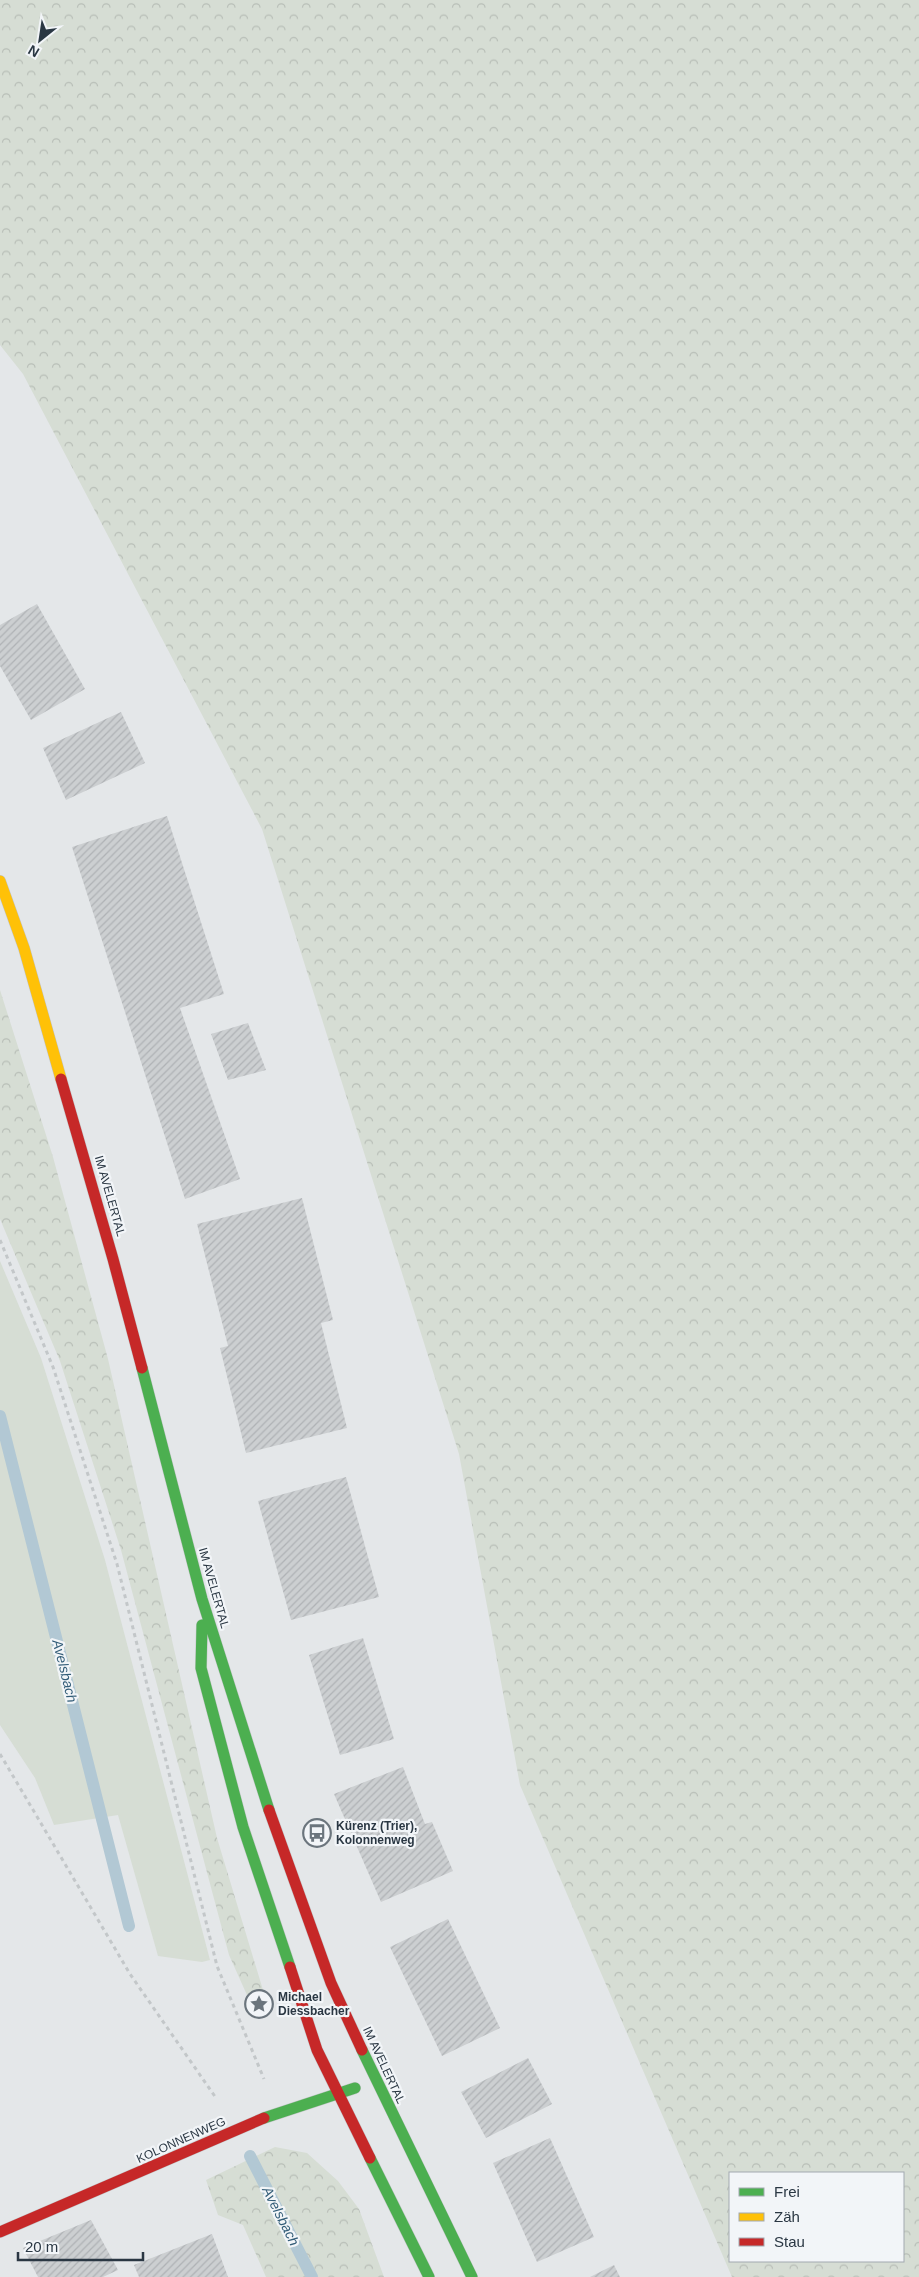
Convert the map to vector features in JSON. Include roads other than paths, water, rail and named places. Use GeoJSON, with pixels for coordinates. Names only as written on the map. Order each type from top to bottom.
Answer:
{"type":"FeatureCollection","features":[{"type":"Feature","properties":{"kind":"main road","name":"IM AVELERTAL"},"geometry":{"type":"LineString","coordinates":[[0,881],[24,948],[110,1249],[202,1599],[282,1850],[331,1983],[376,2081],[472,2277]]}},
{"type":"Feature","properties":{"kind":"main road"},"geometry":{"type":"LineString","coordinates":[[202,1599],[202,1668],[243,1827],[317,2050],[429,2277]]}},
{"type":"Feature","properties":{"kind":"main road","name":"KOLONNENWEG"},"geometry":{"type":"LineString","coordinates":[[0,2232],[277,2112],[376,2081]]}},
{"type":"Feature","properties":{"kind":"waterway","name":"Avelsbach"},"geometry":{"type":"LineString","coordinates":[[0,1416],[129,1926]]}},
{"type":"Feature","properties":{"kind":"waterway","name":"Avelsbach"},"geometry":{"type":"LineString","coordinates":[[250,2156],[312,2277]]}},
{"type":"Feature","properties":{"kind":"place","name":"Kürenz (Trier), Kolonnenweg"},"geometry":{"type":"Point","coordinates":[317,1833]}},
{"type":"Feature","properties":{"kind":"place","name":"Michael Diessbacher"},"geometry":{"type":"Point","coordinates":[259,2004]}}]}
